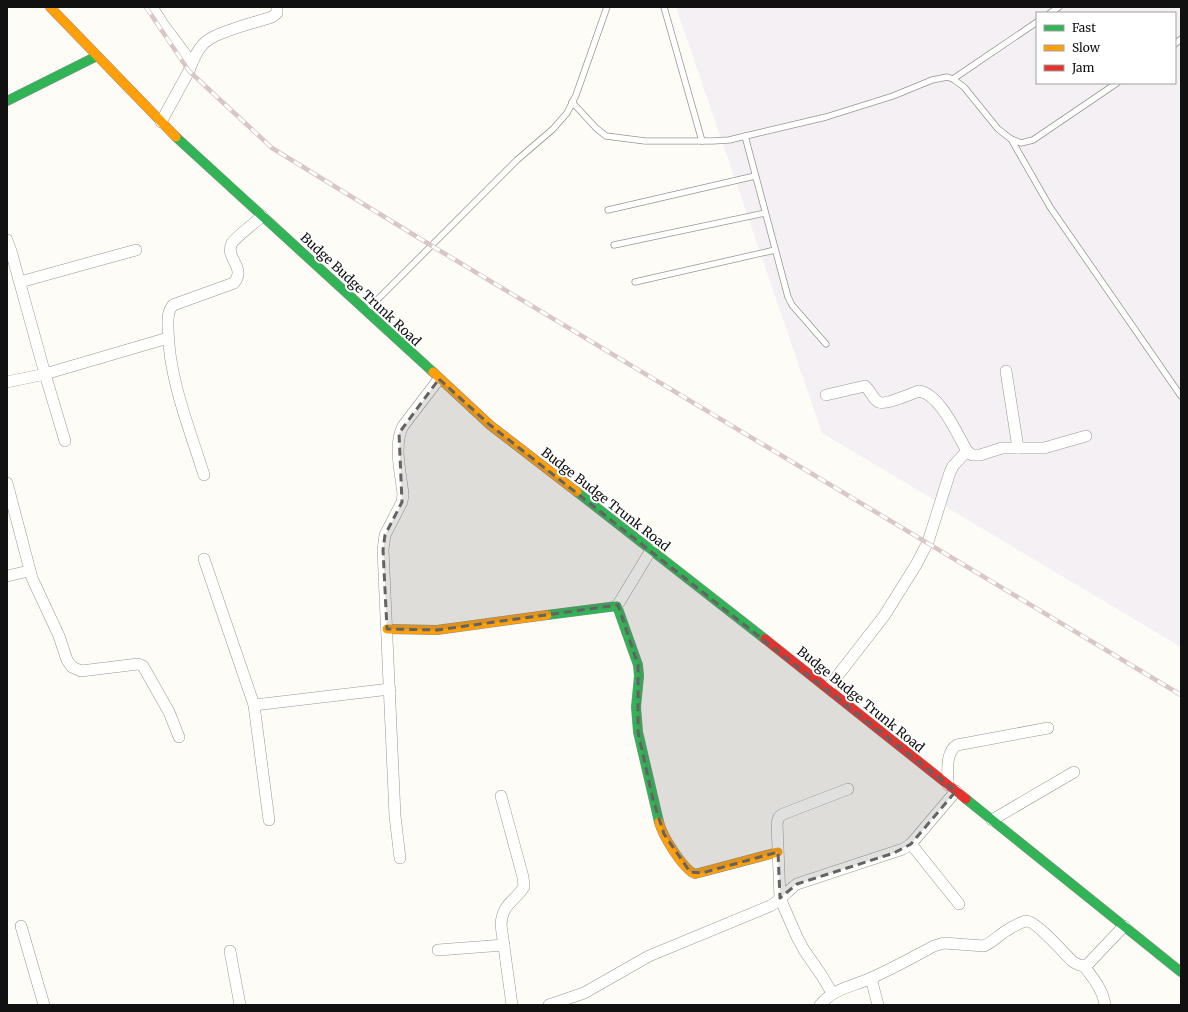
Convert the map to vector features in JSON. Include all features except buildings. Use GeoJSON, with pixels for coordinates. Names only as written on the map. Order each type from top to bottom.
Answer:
{"type":"FeatureCollection","features":[{"type":"Feature","properties":{"kind":"main road","name":"Budge Budge Trunk Road"},"geometry":{"type":"LineString","coordinates":[[50,7],[176,137],[490,425],[828,688],[1181,972]]}},
{"type":"Feature","properties":{"kind":"main road"},"geometry":{"type":"LineString","coordinates":[[7,101],[97,56]]}},
{"type":"Feature","properties":{"kind":"main road"},"geometry":{"type":"LineString","coordinates":[[387,629],[437,630],[617,606],[638,665],[639,676],[636,707],[638,732],[653,800],[664,834],[684,865],[690,872],[695,874],[778,852]]}},
{"type":"Feature","properties":{"kind":"street"},"geometry":{"type":"LineString","coordinates":[[152,7],[192,63]]}},
{"type":"Feature","properties":{"kind":"street"},"geometry":{"type":"LineString","coordinates":[[161,122],[192,63],[203,45],[208,40],[272,16],[277,13],[277,7]]}},
{"type":"Feature","properties":{"kind":"street"},"geometry":{"type":"LineString","coordinates":[[204,475],[175,385],[170,362],[168,338],[169,309],[173,305],[234,283],[239,278],[239,272],[231,253],[231,247],[233,242],[262,216]]}},
{"type":"Feature","properties":{"kind":"street"},"geometry":{"type":"LineString","coordinates":[[7,240],[12,251],[45,374],[65,441]]}},
{"type":"Feature","properties":{"kind":"street"},"geometry":{"type":"LineString","coordinates":[[20,282],[136,250]]}},
{"type":"Feature","properties":{"kind":"street"},"geometry":{"type":"LineString","coordinates":[[7,382],[45,374],[168,338]]}},
{"type":"Feature","properties":{"kind":"street"},"geometry":{"type":"LineString","coordinates":[[1006,371],[1018,448]]}},
{"type":"Feature","properties":{"kind":"street"},"geometry":{"type":"LineString","coordinates":[[400,858],[395,816],[383,550],[385,535],[402,502],[403,494],[398,446],[399,433],[439,379]]}},
{"type":"Feature","properties":{"kind":"street"},"geometry":{"type":"LineString","coordinates":[[826,394],[865,386],[880,403],[918,391],[924,392],[941,407],[967,451],[972,454],[980,454],[1002,448],[1044,448],[1086,436]]}},
{"type":"Feature","properties":{"kind":"street"},"geometry":{"type":"LineString","coordinates":[[828,688],[884,616],[916,565],[928,542],[950,472],[953,466],[967,451]]}},
{"type":"Feature","properties":{"kind":"street"},"geometry":{"type":"LineString","coordinates":[[7,483],[30,571],[40,598],[59,636],[67,660],[72,667],[81,671],[138,664],[143,666],[169,712],[179,737]]}},
{"type":"Feature","properties":{"kind":"street"},"geometry":{"type":"LineString","coordinates":[[617,606],[651,550]]}},
{"type":"Feature","properties":{"kind":"street"},"geometry":{"type":"LineString","coordinates":[[204,559],[254,705],[269,820]]}},
{"type":"Feature","properties":{"kind":"street"},"geometry":{"type":"LineString","coordinates":[[7,576],[30,571]]}},
{"type":"Feature","properties":{"kind":"street"},"geometry":{"type":"LineString","coordinates":[[254,705],[390,689]]}},
{"type":"Feature","properties":{"kind":"street"},"geometry":{"type":"LineString","coordinates":[[549,1005],[584,993],[649,956],[770,906],[776,903],[797,884],[903,849],[911,844],[952,788],[949,758],[950,751],[953,748],[957,745],[1048,728]]}},
{"type":"Feature","properties":{"kind":"street"},"geometry":{"type":"LineString","coordinates":[[992,820],[1074,772]]}},
{"type":"Feature","properties":{"kind":"street"},"geometry":{"type":"LineString","coordinates":[[832,993],[801,944],[780,898],[777,823],[779,817],[783,814],[848,789]]}},
{"type":"Feature","properties":{"kind":"street"},"geometry":{"type":"LineString","coordinates":[[501,796],[523,877],[524,887],[520,894],[503,911],[501,925],[512,1005]]}},
{"type":"Feature","properties":{"kind":"street"},"geometry":{"type":"LineString","coordinates":[[911,844],[959,904]]}},
{"type":"Feature","properties":{"kind":"street"},"geometry":{"type":"LineString","coordinates":[[820,1005],[826,997],[832,993],[871,978],[934,946],[944,943],[984,946],[989,944],[1007,930],[1027,921],[1031,922],[1040,930],[1072,961],[1078,965],[1084,966],[1088,964],[1124,926]]}},
{"type":"Feature","properties":{"kind":"street"},"geometry":{"type":"LineString","coordinates":[[21,926],[44,1005]]}},
{"type":"Feature","properties":{"kind":"street"},"geometry":{"type":"LineString","coordinates":[[438,950],[504,946]]}},
{"type":"Feature","properties":{"kind":"street"},"geometry":{"type":"LineString","coordinates":[[230,951],[240,1005]]}},
{"type":"Feature","properties":{"kind":"street"},"geometry":{"type":"LineString","coordinates":[[1084,966],[1098,986],[1105,1005]]}},
{"type":"Feature","properties":{"kind":"street"},"geometry":{"type":"LineString","coordinates":[[871,978],[878,1005]]}},
{"type":"Feature","properties":{"kind":"lane"},"geometry":{"type":"LineString","coordinates":[[366,311],[517,160],[553,129],[567,113],[606,7]]}},
{"type":"Feature","properties":{"kind":"lane"},"geometry":{"type":"LineString","coordinates":[[664,7],[702,141]]}},
{"type":"Feature","properties":{"kind":"lane"},"geometry":{"type":"LineString","coordinates":[[953,79],[1036,23]]}},
{"type":"Feature","properties":{"kind":"lane"},"geometry":{"type":"LineString","coordinates":[[572,102],[596,128],[606,136],[645,141],[730,140],[826,117],[893,96],[932,80],[947,77],[953,79],[964,87],[998,130],[1011,139],[1021,143],[1033,140],[1116,84]]}},
{"type":"Feature","properties":{"kind":"lane"},"geometry":{"type":"LineString","coordinates":[[745,136],[784,288],[792,305],[826,344]]}},
{"type":"Feature","properties":{"kind":"lane"},"geometry":{"type":"LineString","coordinates":[[1011,139],[1050,207],[1181,396]]}},
{"type":"Feature","properties":{"kind":"lane"},"geometry":{"type":"LineString","coordinates":[[608,210],[755,176]]}},
{"type":"Feature","properties":{"kind":"lane"},"geometry":{"type":"LineString","coordinates":[[614,246],[765,213]]}},
{"type":"Feature","properties":{"kind":"lane"},"geometry":{"type":"LineString","coordinates":[[635,282],[775,250]]}},
{"type":"Feature","properties":{"kind":"highlighted area"},"geometry":{"type":"Polygon","coordinates":[[[439,379],[490,425],[956,791],[911,844],[894,853],[797,884],[780,898],[778,852],[702,873],[690,872],[664,834],[653,800],[638,732],[638,665],[618,605],[437,630],[387,629],[383,550],[385,535],[402,502],[399,433],[439,379]]]}},
{"type":"Feature","properties":{"kind":"shaded area"},"geometry":{"type":"Polygon","coordinates":[[[676,7],[1181,7],[1181,647],[822,433],[676,7]]]}},
{"type":"Feature","properties":{"kind":"railway"},"geometry":{"type":"LineString","coordinates":[[146,7],[189,71],[272,148],[432,246],[1181,695]]}},
{"type":"Feature","properties":{"kind":"traffic: fast"},"geometry":{"type":"LineString","coordinates":[[7,101],[97,56]]}},
{"type":"Feature","properties":{"kind":"traffic: fast"},"geometry":{"type":"LineString","coordinates":[[176,137],[433,372]]}},
{"type":"Feature","properties":{"kind":"traffic: fast"},"geometry":{"type":"LineString","coordinates":[[577,492],[765,639]]}},
{"type":"Feature","properties":{"kind":"traffic: fast"},"geometry":{"type":"LineString","coordinates":[[547,615],[617,606],[638,665],[639,676],[636,707],[638,732],[659,822]]}},
{"type":"Feature","properties":{"kind":"traffic: fast"},"geometry":{"type":"LineString","coordinates":[[966,799],[1181,972]]}},
{"type":"Feature","properties":{"kind":"traffic: slow"},"geometry":{"type":"LineString","coordinates":[[50,7],[176,137]]}},
{"type":"Feature","properties":{"kind":"traffic: slow"},"geometry":{"type":"LineString","coordinates":[[433,372],[490,425],[577,492]]}},
{"type":"Feature","properties":{"kind":"traffic: slow"},"geometry":{"type":"LineString","coordinates":[[387,629],[437,630],[547,615]]}},
{"type":"Feature","properties":{"kind":"traffic: slow"},"geometry":{"type":"LineString","coordinates":[[659,822],[664,835],[679,859],[690,871],[695,874],[778,852]]}},
{"type":"Feature","properties":{"kind":"traffic: jam"},"geometry":{"type":"LineString","coordinates":[[765,639],[966,799]]}}]}
